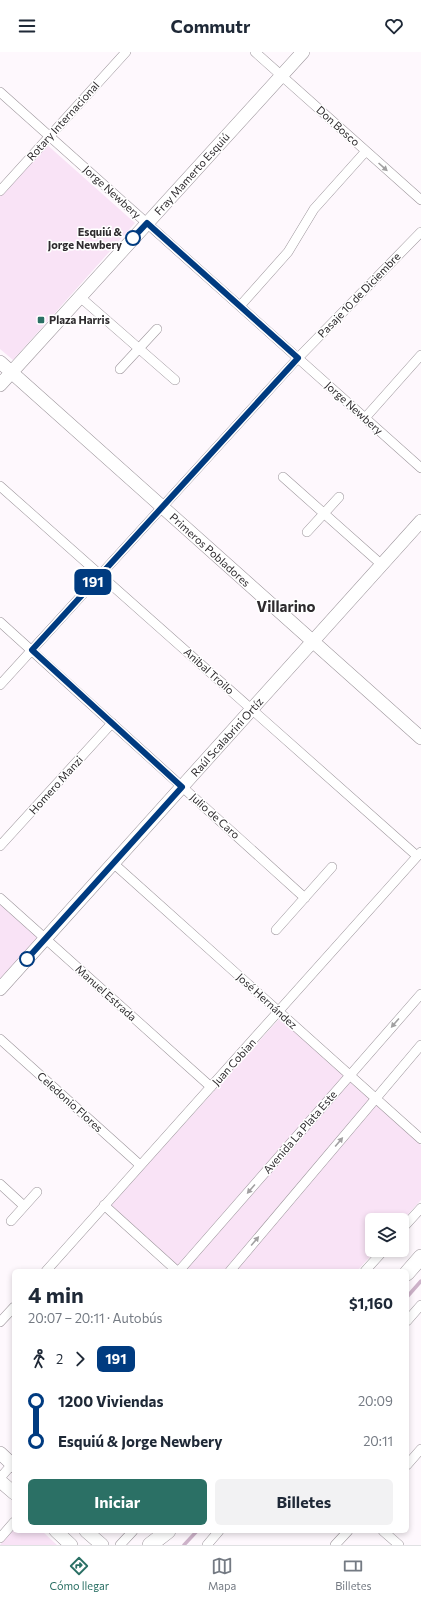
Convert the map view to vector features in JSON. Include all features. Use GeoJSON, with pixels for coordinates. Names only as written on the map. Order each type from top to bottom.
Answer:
{"type":"FeatureCollection","features":[{"type":"Feature","properties":{"kind":"main road"},"geometry":{"type":"LineString","coordinates":[[409,1271],[421,1257]]}},
{"type":"Feature","properties":{"kind":"main road"},"geometry":{"type":"LineString","coordinates":[[150,1545],[165,1533]]}},
{"type":"Feature","properties":{"kind":"main road"},"geometry":{"type":"LineString","coordinates":[[164,1545],[175,1533]]}},
{"type":"Feature","properties":{"kind":"street","name":"Rotary Internacional"},"geometry":{"type":"LineString","coordinates":[[0,191],[126,52]]}},
{"type":"Feature","properties":{"kind":"street","name":"Don Bosco"},"geometry":{"type":"LineString","coordinates":[[255,52],[264,57],[281,76],[421,200]]}},
{"type":"Feature","properties":{"kind":"street","name":"Fray Mamerto Esquiú"},"geometry":{"type":"LineString","coordinates":[[0,385],[302,52]]}},
{"type":"Feature","properties":{"kind":"street","name":"Jorge Newbery"},"geometry":{"type":"LineString","coordinates":[[0,92],[421,468]]}},
{"type":"Feature","properties":{"kind":"street"},"geometry":{"type":"LineString","coordinates":[[240,306],[288,252],[314,209],[366,151]]}},
{"type":"Feature","properties":{"kind":"street","name":"Pasaje 10 de Diciembre"},"geometry":{"type":"LineString","coordinates":[[0,685],[298,358],[421,232]]}},
{"type":"Feature","properties":{"kind":"street"},"geometry":{"type":"LineString","coordinates":[[80,297],[175,380]]}},
{"type":"Feature","properties":{"kind":"street"},"geometry":{"type":"LineString","coordinates":[[120,369],[157,329]]}},
{"type":"Feature","properties":{"kind":"street"},"geometry":{"type":"LineString","coordinates":[[365,418],[421,355]]}},
{"type":"Feature","properties":{"kind":"street","name":"Primeros Pobladores"},"geometry":{"type":"LineString","coordinates":[[0,362],[421,738]]}},
{"type":"Feature","properties":{"kind":"street"},"geometry":{"type":"LineString","coordinates":[[283,477],[382,565]]}},
{"type":"Feature","properties":{"kind":"street","name":"Anibal Troilo"},"geometry":{"type":"LineString","coordinates":[[0,486],[252,709],[419,854]]}},
{"type":"Feature","properties":{"kind":"street"},"geometry":{"type":"LineString","coordinates":[[307,532],[339,497]]}},
{"type":"Feature","properties":{"kind":"street","name":"Raúl Scalabrini Ortíz"},"geometry":{"type":"LineString","coordinates":[[0,989],[421,522]]}},
{"type":"Feature","properties":{"kind":"street","name":"Julio de Caro"},"geometry":{"type":"LineString","coordinates":[[0,622],[305,898]]}},
{"type":"Feature","properties":{"kind":"street","name":"Homero Manzi"},"geometry":{"type":"LineString","coordinates":[[0,846],[112,723]]}},
{"type":"Feature","properties":{"kind":"street","name":"Juan Cobian"},"geometry":{"type":"LineString","coordinates":[[48,1269],[419,854]]}},
{"type":"Feature","properties":{"kind":"street","name":"José Hernández"},"geometry":{"type":"LineString","coordinates":[[113,863],[421,1139]]}},
{"type":"Feature","properties":{"kind":"street"},"geometry":{"type":"LineString","coordinates":[[276,930],[332,867]]}},
{"type":"Feature","properties":{"kind":"street","name":"Manuel Estrada"},"geometry":{"type":"LineString","coordinates":[[0,898],[211,1087]]}},
{"type":"Feature","properties":{"kind":"street","name":"Avenida La Plata Este"},"geometry":{"type":"LineString","coordinates":[[180,1269],[421,994]]}},
{"type":"Feature","properties":{"kind":"street","name":"Celedonio Flores"},"geometry":{"type":"LineString","coordinates":[[0,1039],[140,1165]]}},
{"type":"Feature","properties":{"kind":"street"},"geometry":{"type":"LineString","coordinates":[[232,1269],[421,1045]]}},
{"type":"Feature","properties":{"kind":"street"},"geometry":{"type":"LineString","coordinates":[[0,1184],[24,1206]]}},
{"type":"Feature","properties":{"kind":"street"},"geometry":{"type":"LineString","coordinates":[[11,1221],[37,1192]]}},
{"type":"Feature","properties":{"kind":"street"},"geometry":{"type":"LineString","coordinates":[[104,1205],[176,1269]]}},
{"type":"Feature","properties":{"kind":"street"},"geometry":{"type":"LineString","coordinates":[[409,1221],[421,1208]]}},
{"type":"Feature","properties":{"kind":"street"},"geometry":{"type":"LineString","coordinates":[[367,1269],[378,1257]]}},
{"type":"Feature","properties":{"kind":"street"},"geometry":{"type":"LineString","coordinates":[[409,1319],[421,1306]]}},
{"type":"Feature","properties":{"kind":"street"},"geometry":{"type":"LineString","coordinates":[[0,1322],[12,1309]]}},
{"type":"Feature","properties":{"kind":"street"},"geometry":{"type":"LineString","coordinates":[[409,1463],[421,1449]]}},
{"type":"Feature","properties":{"kind":"street"},"geometry":{"type":"LineString","coordinates":[[0,1453],[12,1463]]}},
{"type":"Feature","properties":{"kind":"street"},"geometry":{"type":"LineString","coordinates":[[12,1465],[0,1479],[12,1491]]}},
{"type":"Feature","properties":{"kind":"street"},"geometry":{"type":"LineString","coordinates":[[0,1538],[12,1524]]}},
{"type":"Feature","properties":{"kind":"street"},"geometry":{"type":"LineString","coordinates":[[58,1533],[72,1545]]}},
{"type":"Feature","properties":{"kind":"street"},"geometry":{"type":"LineString","coordinates":[[88,1533],[102,1545]]}},
{"type":"Feature","properties":{"kind":"street"},"geometry":{"type":"LineString","coordinates":[[120,1545],[131,1533]]}},
{"type":"Feature","properties":{"kind":"street"},"geometry":{"type":"LineString","coordinates":[[207,1545],[217,1533]]}},
{"type":"Feature","properties":{"kind":"street"},"geometry":{"type":"LineString","coordinates":[[336,1545],[346,1533]]}},
{"type":"Feature","properties":{"kind":"street"},"geometry":{"type":"LineString","coordinates":[[385,1533],[399,1545]]}},
{"type":"Feature","properties":{"kind":"shaded area"},"geometry":{"type":"Polygon","coordinates":[[[45,143],[135,223],[13,360],[0,349],[0,194],[45,143]]]}},
{"type":"Feature","properties":{"kind":"shaded area"},"geometry":{"type":"Polygon","coordinates":[[[0,898],[45,939],[0,989],[0,898]]]}},
{"type":"Feature","properties":{"kind":"shaded area"},"geometry":{"type":"Polygon","coordinates":[[[280,1018],[421,1145],[421,1200],[409,1213],[365,1213],[365,1257],[370,1257],[359,1269],[182,1269],[111,1205],[280,1018]]]}},
{"type":"Feature","properties":{"kind":"shaded area"},"geometry":{"type":"Polygon","coordinates":[[[12,1530],[12,1533],[44,1533],[57,1545],[0,1545],[12,1530]]]}},
{"type":"Feature","properties":{"kind":"waterway"},"geometry":{"type":"LineString","coordinates":[[409,1295],[421,1281]]}},
{"type":"Feature","properties":{"kind":"waterway"},"geometry":{"type":"LineString","coordinates":[[184,1545],[195,1533]]}},
{"type":"Feature","properties":{"kind":"bus line","name":"191"},"geometry":{"type":"LineString","coordinates":[[27,959],[182,787],[32,650],[298,358],[147,223],[133,238]]}},
{"type":"Feature","properties":{"kind":"place","name":"Esquiú & Jorge Newbery"},"geometry":{"type":"Point","coordinates":[133,238]}},
{"type":"Feature","properties":{"kind":"place","name":"Plaza Harris"},"geometry":{"type":"Point","coordinates":[41,320]}},
{"type":"Feature","properties":{"kind":"district","name":"Villarino"},"geometry":{"type":"Point","coordinates":[286,607]}}]}
